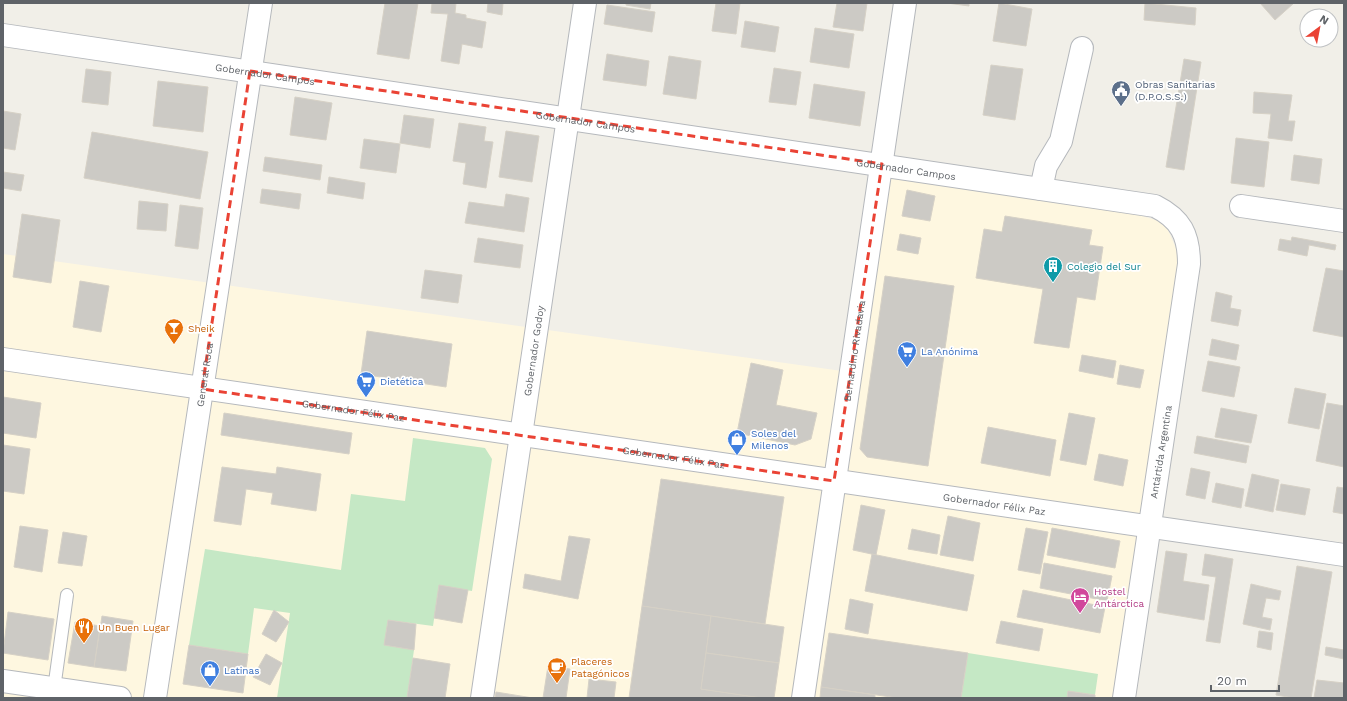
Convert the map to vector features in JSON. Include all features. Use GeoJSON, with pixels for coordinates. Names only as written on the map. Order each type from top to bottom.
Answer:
{"type":"FeatureCollection","features":[{"type":"Feature","properties":{"kind":"street","name":"General Roca"},"geometry":{"type":"LineString","coordinates":[[154,698],[261,3]]}},
{"type":"Feature","properties":{"kind":"street","name":"Gobernador Godoy"},"geometry":{"type":"LineString","coordinates":[[482,698],[585,3]]}},
{"type":"Feature","properties":{"kind":"street","name":"Bernardino Rivadavia"},"geometry":{"type":"LineString","coordinates":[[803,698],[906,3]]}},
{"type":"Feature","properties":{"kind":"street","name":"Gobernador Campos"},"geometry":{"type":"LineString","coordinates":[[3,34],[882,164],[1155,206],[1168,212]]}},
{"type":"Feature","properties":{"kind":"street"},"geometry":{"type":"LineString","coordinates":[[1041,189],[1046,166],[1061,141],[1082,48]]}},
{"type":"Feature","properties":{"kind":"street"},"geometry":{"type":"LineString","coordinates":[[1241,206],[1344,221]]}},
{"type":"Feature","properties":{"kind":"street","name":"Antártida Argentina"},"geometry":{"type":"LineString","coordinates":[[1124,698],[1189,264],[1189,250],[1186,235],[1179,223],[1168,212]]}},
{"type":"Feature","properties":{"kind":"street","name":"Gobernador Félix Paz"},"geometry":{"type":"LineString","coordinates":[[3,359],[1344,555]]}},
{"type":"Feature","properties":{"kind":"street"},"geometry":{"type":"LineString","coordinates":[[3,681],[120,698]]}},
{"type":"Feature","properties":{"kind":"lane"},"geometry":{"type":"LineString","coordinates":[[54,688],[67,595]]}},
{"type":"Feature","properties":{"kind":"highlighted area"},"geometry":{"type":"Polygon","coordinates":[[[250,71],[882,164],[834,481],[202,389],[250,71]]]}},
{"type":"Feature","properties":{"kind":"shaded area"},"geometry":{"type":"Polygon","coordinates":[[[873,176],[1139,215],[1165,223],[1181,260],[1112,698],[3,698],[3,254],[842,371],[873,176]]]}},
{"type":"Feature","properties":{"kind":"green space"},"geometry":{"type":"Polygon","coordinates":[[[413,438],[485,448],[492,459],[472,591],[439,586],[433,626],[388,620],[385,645],[414,650],[407,698],[277,698],[290,613],[254,608],[248,654],[189,645],[205,549],[341,570],[351,494],[405,501],[413,438]]]}},
{"type":"Feature","properties":{"kind":"green space"},"geometry":{"type":"Polygon","coordinates":[[[968,653],[1098,674],[1095,695],[1068,691],[1067,698],[961,698],[968,653]]]}},
{"type":"Feature","properties":{"kind":"building"},"geometry":{"type":"Polygon","coordinates":[[[385,3],[418,3],[409,59],[377,54],[385,3]]]}},
{"type":"Feature","properties":{"kind":"building"},"geometry":{"type":"Polygon","coordinates":[[[432,3],[456,3],[455,13],[466,15],[466,18],[486,22],[482,48],[462,44],[459,64],[441,61],[448,14],[431,13],[432,3]]]}},
{"type":"Feature","properties":{"kind":"building"},"geometry":{"type":"Polygon","coordinates":[[[488,3],[503,3],[502,15],[487,12],[488,3]]]}},
{"type":"Feature","properties":{"kind":"building"},"geometry":{"type":"Polygon","coordinates":[[[626,3],[651,3],[650,9],[626,5],[626,3]]]}},
{"type":"Feature","properties":{"kind":"building"},"geometry":{"type":"Polygon","coordinates":[[[716,3],[740,3],[736,34],[712,31],[716,3]]]}},
{"type":"Feature","properties":{"kind":"building"},"geometry":{"type":"Polygon","coordinates":[[[837,3],[867,3],[863,31],[833,27],[837,3]]]}},
{"type":"Feature","properties":{"kind":"building"},"geometry":{"type":"Polygon","coordinates":[[[947,3],[969,3],[969,6],[947,3]]]}},
{"type":"Feature","properties":{"kind":"building"},"geometry":{"type":"Polygon","coordinates":[[[999,3],[1032,9],[1026,46],[993,41],[999,3]]]}},
{"type":"Feature","properties":{"kind":"building"},"geometry":{"type":"Polygon","coordinates":[[[1145,3],[1196,8],[1195,25],[1144,20],[1145,3]]]}},
{"type":"Feature","properties":{"kind":"building"},"geometry":{"type":"Polygon","coordinates":[[[1260,3],[1294,3],[1275,20],[1260,3]]]}},
{"type":"Feature","properties":{"kind":"building"},"geometry":{"type":"Polygon","coordinates":[[[607,5],[655,12],[652,32],[604,24],[607,5]]]}},
{"type":"Feature","properties":{"kind":"building"},"geometry":{"type":"Polygon","coordinates":[[[745,21],[779,27],[775,52],[741,47],[745,21]]]}},
{"type":"Feature","properties":{"kind":"building"},"geometry":{"type":"Polygon","coordinates":[[[815,28],[854,34],[849,68],[810,62],[815,28]]]}},
{"type":"Feature","properties":{"kind":"building"},"geometry":{"type":"Polygon","coordinates":[[[607,54],[649,61],[646,86],[603,80],[607,54]]]}},
{"type":"Feature","properties":{"kind":"building"},"geometry":{"type":"Polygon","coordinates":[[[669,56],[701,61],[696,99],[663,94],[669,56]]]}},
{"type":"Feature","properties":{"kind":"building"},"geometry":{"type":"Polygon","coordinates":[[[1184,59],[1201,62],[1184,170],[1166,167],[1184,59]]]}},
{"type":"Feature","properties":{"kind":"building"},"geometry":{"type":"Polygon","coordinates":[[[991,65],[1023,69],[1015,120],[983,115],[991,65]]]}},
{"type":"Feature","properties":{"kind":"building"},"geometry":{"type":"Polygon","coordinates":[[[774,68],[801,72],[796,105],[769,102],[774,68]]]}},
{"type":"Feature","properties":{"kind":"building"},"geometry":{"type":"Polygon","coordinates":[[[86,69],[111,72],[108,105],[82,102],[86,69]]]}},
{"type":"Feature","properties":{"kind":"building"},"geometry":{"type":"Polygon","coordinates":[[[158,81],[208,87],[203,132],[153,126],[158,81]]]}},
{"type":"Feature","properties":{"kind":"building"},"geometry":{"type":"Polygon","coordinates":[[[814,84],[865,92],[860,126],[809,118],[814,84]]]}},
{"type":"Feature","properties":{"kind":"building"},"geometry":{"type":"Polygon","coordinates":[[[1254,92],[1292,95],[1288,121],[1295,121],[1292,141],[1268,138],[1271,114],[1253,113],[1254,92]]]}},
{"type":"Feature","properties":{"kind":"building"},"geometry":{"type":"Polygon","coordinates":[[[295,97],[332,103],[326,140],[290,135],[295,97]]]}},
{"type":"Feature","properties":{"kind":"building"},"geometry":{"type":"Polygon","coordinates":[[[3,111],[21,114],[15,150],[3,148],[3,111]]]}},
{"type":"Feature","properties":{"kind":"building"},"geometry":{"type":"Polygon","coordinates":[[[404,115],[434,119],[430,148],[400,143],[404,115]]]}},
{"type":"Feature","properties":{"kind":"building"},"geometry":{"type":"Polygon","coordinates":[[[459,123],[486,127],[484,141],[493,142],[486,188],[463,184],[466,163],[453,161],[459,123]]]}},
{"type":"Feature","properties":{"kind":"building"},"geometry":{"type":"Polygon","coordinates":[[[506,131],[539,136],[532,182],[499,177],[506,131]]]}},
{"type":"Feature","properties":{"kind":"building"},"geometry":{"type":"Polygon","coordinates":[[[92,132],[208,152],[200,199],[84,178],[92,132]]]}},
{"type":"Feature","properties":{"kind":"building"},"geometry":{"type":"Polygon","coordinates":[[[1236,138],[1269,142],[1264,187],[1231,183],[1236,138]]]}},
{"type":"Feature","properties":{"kind":"building"},"geometry":{"type":"Polygon","coordinates":[[[364,139],[400,144],[396,173],[360,168],[364,139]]]}},
{"type":"Feature","properties":{"kind":"building"},"geometry":{"type":"Polygon","coordinates":[[[1294,155],[1322,159],[1319,184],[1291,180],[1294,155]]]}},
{"type":"Feature","properties":{"kind":"building"},"geometry":{"type":"Polygon","coordinates":[[[265,157],[322,165],[320,180],[263,171],[265,157]]]}},
{"type":"Feature","properties":{"kind":"building"},"geometry":{"type":"Polygon","coordinates":[[[3,172],[24,175],[21,191],[3,188],[3,172]]]}},
{"type":"Feature","properties":{"kind":"building"},"geometry":{"type":"Polygon","coordinates":[[[329,177],[365,183],[363,199],[327,193],[329,177]]]}},
{"type":"Feature","properties":{"kind":"building"},"geometry":{"type":"Polygon","coordinates":[[[262,189],[301,194],[299,209],[260,203],[262,189]]]}},
{"type":"Feature","properties":{"kind":"building"},"geometry":{"type":"Polygon","coordinates":[[[907,190],[935,196],[930,221],[902,216],[907,190]]]}},
{"type":"Feature","properties":{"kind":"building"},"geometry":{"type":"Polygon","coordinates":[[[506,194],[529,198],[524,232],[465,223],[469,202],[504,207],[506,194]]]}},
{"type":"Feature","properties":{"kind":"building"},"geometry":{"type":"Polygon","coordinates":[[[139,201],[168,204],[166,231],[137,229],[139,201]]]}},
{"type":"Feature","properties":{"kind":"building"},"geometry":{"type":"Polygon","coordinates":[[[180,205],[203,208],[198,249],[175,246],[180,205]]]}},
{"type":"Feature","properties":{"kind":"building"},"geometry":{"type":"Polygon","coordinates":[[[22,214],[60,220],[51,283],[13,277],[22,214]]]}},
{"type":"Feature","properties":{"kind":"building","name":"Colegio del Sur"},"geometry":{"type":"Polygon","coordinates":[[[1005,216],[1092,230],[1089,245],[1103,247],[1095,300],[1077,297],[1069,348],[1034,343],[1043,289],[976,278],[984,229],[1002,232],[1005,216]]]}},
{"type":"Feature","properties":{"kind":"building"},"geometry":{"type":"Polygon","coordinates":[[[900,234],[921,238],[918,254],[897,250],[900,234]]]}},
{"type":"Feature","properties":{"kind":"building"},"geometry":{"type":"Polygon","coordinates":[[[1292,237],[1336,245],[1335,250],[1309,245],[1307,256],[1278,250],[1280,239],[1291,241],[1292,237]]]}},
{"type":"Feature","properties":{"kind":"building"},"geometry":{"type":"Polygon","coordinates":[[[478,238],[523,245],[520,268],[474,262],[478,238]]]}},
{"type":"Feature","properties":{"kind":"building"},"geometry":{"type":"Polygon","coordinates":[[[1326,268],[1344,271],[1344,337],[1313,331],[1326,268]]]}},
{"type":"Feature","properties":{"kind":"building"},"geometry":{"type":"Polygon","coordinates":[[[425,270],[462,275],[458,303],[421,298],[425,270]]]}},
{"type":"Feature","properties":{"kind":"building","name":"La Anónima"},"geometry":{"type":"Polygon","coordinates":[[[885,276],[954,286],[928,466],[867,457],[860,449],[885,276]]]}},
{"type":"Feature","properties":{"kind":"building"},"geometry":{"type":"Polygon","coordinates":[[[80,281],[109,286],[101,332],[73,327],[80,281]]]}},
{"type":"Feature","properties":{"kind":"building"},"geometry":{"type":"Polygon","coordinates":[[[1216,292],[1232,296],[1230,308],[1241,310],[1238,326],[1211,321],[1216,292]]]}},
{"type":"Feature","properties":{"kind":"building"},"geometry":{"type":"Polygon","coordinates":[[[367,331],[452,344],[446,387],[361,374],[367,331]]]}},
{"type":"Feature","properties":{"kind":"building"},"geometry":{"type":"Polygon","coordinates":[[[1212,339],[1239,345],[1236,360],[1209,355],[1212,339]]]}},
{"type":"Feature","properties":{"kind":"building"},"geometry":{"type":"Polygon","coordinates":[[[1082,355],[1116,361],[1113,378],[1079,371],[1082,355]]]}},
{"type":"Feature","properties":{"kind":"building"},"geometry":{"type":"Polygon","coordinates":[[[1208,361],[1240,367],[1234,397],[1202,391],[1208,361]]]}},
{"type":"Feature","properties":{"kind":"building"},"geometry":{"type":"Polygon","coordinates":[[[751,363],[783,370],[776,405],[817,413],[811,439],[795,445],[737,433],[751,363]]]}},
{"type":"Feature","properties":{"kind":"building"},"geometry":{"type":"Polygon","coordinates":[[[1120,365],[1144,370],[1140,388],[1117,384],[1120,365]]]}},
{"type":"Feature","properties":{"kind":"building"},"geometry":{"type":"Polygon","coordinates":[[[1295,388],[1326,394],[1319,429],[1288,423],[1295,388]]]}},
{"type":"Feature","properties":{"kind":"building"},"geometry":{"type":"Polygon","coordinates":[[[3,397],[41,403],[36,438],[3,433],[3,397]]]}},
{"type":"Feature","properties":{"kind":"building"},"geometry":{"type":"Polygon","coordinates":[[[1327,403],[1344,406],[1344,467],[1316,461],[1327,403]]]}},
{"type":"Feature","properties":{"kind":"building"},"geometry":{"type":"Polygon","coordinates":[[[1221,408],[1257,415],[1251,443],[1215,437],[1221,408]]]}},
{"type":"Feature","properties":{"kind":"building"},"geometry":{"type":"Polygon","coordinates":[[[224,413],[352,433],[349,454],[221,435],[224,413]]]}},
{"type":"Feature","properties":{"kind":"building"},"geometry":{"type":"Polygon","coordinates":[[[1069,413],[1095,418],[1086,465],[1060,460],[1069,413]]]}},
{"type":"Feature","properties":{"kind":"building"},"geometry":{"type":"Polygon","coordinates":[[[988,427],[1056,440],[1050,476],[981,463],[988,427]]]}},
{"type":"Feature","properties":{"kind":"building"},"geometry":{"type":"Polygon","coordinates":[[[1197,436],[1249,446],[1246,463],[1194,453],[1197,436]]]}},
{"type":"Feature","properties":{"kind":"building"},"geometry":{"type":"Polygon","coordinates":[[[3,445],[30,449],[24,494],[3,491],[3,445]]]}},
{"type":"Feature","properties":{"kind":"building"},"geometry":{"type":"Polygon","coordinates":[[[1099,454],[1128,460],[1123,486],[1094,480],[1099,454]]]}},
{"type":"Feature","properties":{"kind":"building"},"geometry":{"type":"Polygon","coordinates":[[[222,467],[276,474],[277,467],[321,474],[316,511],[271,504],[273,493],[246,489],[241,525],[214,521],[222,467]]]}},
{"type":"Feature","properties":{"kind":"building"},"geometry":{"type":"Polygon","coordinates":[[[1191,468],[1210,472],[1205,499],[1186,495],[1191,468]]]}},
{"type":"Feature","properties":{"kind":"building"},"geometry":{"type":"Polygon","coordinates":[[[1252,474],[1279,480],[1273,512],[1245,506],[1252,474]]]}},
{"type":"Feature","properties":{"kind":"building"},"geometry":{"type":"Polygon","coordinates":[[[661,479],[784,497],[765,624],[642,606],[661,479]]]}},
{"type":"Feature","properties":{"kind":"building"},"geometry":{"type":"Polygon","coordinates":[[[1216,483],[1244,489],[1241,508],[1212,502],[1216,483]]]}},
{"type":"Feature","properties":{"kind":"building"},"geometry":{"type":"Polygon","coordinates":[[[1281,484],[1310,489],[1305,515],[1276,510],[1281,484]]]}},
{"type":"Feature","properties":{"kind":"building"},"geometry":{"type":"Polygon","coordinates":[[[1337,487],[1344,488],[1344,514],[1333,512],[1337,487]]]}},
{"type":"Feature","properties":{"kind":"building"},"geometry":{"type":"Polygon","coordinates":[[[861,505],[885,510],[876,555],[853,550],[861,505]]]}},
{"type":"Feature","properties":{"kind":"building"},"geometry":{"type":"Polygon","coordinates":[[[948,516],[980,523],[973,561],[940,555],[948,516]]]}},
{"type":"Feature","properties":{"kind":"building"},"geometry":{"type":"Polygon","coordinates":[[[20,526],[48,530],[42,572],[14,567],[20,526]]]}},
{"type":"Feature","properties":{"kind":"building"},"geometry":{"type":"Polygon","coordinates":[[[1026,528],[1048,532],[1040,574],[1018,570],[1026,528]]]}},
{"type":"Feature","properties":{"kind":"building"},"geometry":{"type":"Polygon","coordinates":[[[1052,528],[1120,541],[1115,568],[1047,555],[1052,528]]]}},
{"type":"Feature","properties":{"kind":"building"},"geometry":{"type":"Polygon","coordinates":[[[912,529],[940,535],[937,554],[908,549],[912,529]]]}},
{"type":"Feature","properties":{"kind":"building"},"geometry":{"type":"Polygon","coordinates":[[[63,532],[87,536],[82,566],[58,563],[63,532]]]}},
{"type":"Feature","properties":{"kind":"building"},"geometry":{"type":"Polygon","coordinates":[[[569,536],[590,539],[578,599],[523,588],[525,574],[561,581],[569,536]]]}},
{"type":"Feature","properties":{"kind":"building"},"geometry":{"type":"Polygon","coordinates":[[[1166,551],[1187,554],[1183,581],[1209,585],[1204,620],[1157,612],[1166,551]]]}},
{"type":"Feature","properties":{"kind":"building"},"geometry":{"type":"Polygon","coordinates":[[[872,554],[974,575],[967,611],[865,591],[872,554]]]}},
{"type":"Feature","properties":{"kind":"building"},"geometry":{"type":"Polygon","coordinates":[[[1205,554],[1233,559],[1220,643],[1206,641],[1216,577],[1202,575],[1205,554]]]}},
{"type":"Feature","properties":{"kind":"building"},"geometry":{"type":"Polygon","coordinates":[[[1044,563],[1112,576],[1107,601],[1040,588],[1044,563]]]}},
{"type":"Feature","properties":{"kind":"building"},"geometry":{"type":"Polygon","coordinates":[[[1297,566],[1332,572],[1311,698],[1294,698],[1276,695],[1297,566]]]}},
{"type":"Feature","properties":{"kind":"building"},"geometry":{"type":"Polygon","coordinates":[[[1251,584],[1281,591],[1279,600],[1266,598],[1262,617],[1272,619],[1270,630],[1243,624],[1251,584]]]}},
{"type":"Feature","properties":{"kind":"building"},"geometry":{"type":"Polygon","coordinates":[[[439,585],[468,590],[462,623],[434,618],[439,585]]]}},
{"type":"Feature","properties":{"kind":"building"},"geometry":{"type":"Polygon","coordinates":[[[1023,590],[1105,607],[1100,633],[1017,617],[1023,590]]]}},
{"type":"Feature","properties":{"kind":"building"},"geometry":{"type":"Polygon","coordinates":[[[850,599],[873,604],[868,634],[845,629],[850,599]]]}},
{"type":"Feature","properties":{"kind":"building"},"geometry":{"type":"Polygon","coordinates":[[[642,606],[711,616],[701,689],[762,698],[629,698],[642,606]]]}},
{"type":"Feature","properties":{"kind":"building"},"geometry":{"type":"Polygon","coordinates":[[[274,610],[289,622],[276,642],[262,634],[274,610]]]}},
{"type":"Feature","properties":{"kind":"building"},"geometry":{"type":"Polygon","coordinates":[[[8,612],[54,619],[48,660],[3,653],[8,612]]]}},
{"type":"Feature","properties":{"kind":"building"},"geometry":{"type":"Polygon","coordinates":[[[102,616],[133,621],[126,671],[94,667],[102,616]]]}},
{"type":"Feature","properties":{"kind":"building"},"geometry":{"type":"Polygon","coordinates":[[[711,616],[784,627],[779,663],[706,653],[711,616]]]}},
{"type":"Feature","properties":{"kind":"building"},"geometry":{"type":"Polygon","coordinates":[[[388,620],[416,624],[414,650],[384,645],[388,620]]]}},
{"type":"Feature","properties":{"kind":"building"},"geometry":{"type":"Polygon","coordinates":[[[1001,621],[1043,629],[1039,651],[996,643],[1001,621]]]}},
{"type":"Feature","properties":{"kind":"building","name":"Un Buen Lugar"},"geometry":{"type":"Polygon","coordinates":[[[75,622],[100,626],[94,667],[68,663],[75,622]]]}},
{"type":"Feature","properties":{"kind":"building"},"geometry":{"type":"Polygon","coordinates":[[[1259,631],[1273,633],[1271,650],[1257,647],[1259,631]]]}},
{"type":"Feature","properties":{"kind":"building"},"geometry":{"type":"Polygon","coordinates":[[[829,633],[968,653],[961,698],[898,698],[821,687],[829,633]]]}},
{"type":"Feature","properties":{"kind":"building"},"geometry":{"type":"Polygon","coordinates":[[[189,645],[248,654],[243,693],[183,684],[189,645]]]}},
{"type":"Feature","properties":{"kind":"building"},"geometry":{"type":"Polygon","coordinates":[[[1326,647],[1344,650],[1344,659],[1325,655],[1326,647]]]}},
{"type":"Feature","properties":{"kind":"building"},"geometry":{"type":"Polygon","coordinates":[[[706,653],[779,663],[774,698],[762,698],[701,689],[706,653]]]}},
{"type":"Feature","properties":{"kind":"building"},"geometry":{"type":"Polygon","coordinates":[[[266,654],[282,663],[270,685],[253,677],[266,654]]]}},
{"type":"Feature","properties":{"kind":"building"},"geometry":{"type":"Polygon","coordinates":[[[413,658],[450,664],[445,698],[407,698],[413,658]]]}},
{"type":"Feature","properties":{"kind":"building","name":"Placeres Patagónicos"},"geometry":{"type":"Polygon","coordinates":[[[548,666],[570,669],[566,698],[543,698],[548,666]]]}},
{"type":"Feature","properties":{"kind":"building"},"geometry":{"type":"Polygon","coordinates":[[[589,679],[616,682],[614,698],[587,698],[589,679]]]}},
{"type":"Feature","properties":{"kind":"building"},"geometry":{"type":"Polygon","coordinates":[[[1317,680],[1344,683],[1344,698],[1314,698],[1317,680]]]}},
{"type":"Feature","properties":{"kind":"building"},"geometry":{"type":"Polygon","coordinates":[[[821,687],[875,695],[875,698],[820,698],[821,687]]]}},
{"type":"Feature","properties":{"kind":"building"},"geometry":{"type":"Polygon","coordinates":[[[1068,691],[1095,695],[1095,698],[1067,698],[1068,691]]]}},
{"type":"Feature","properties":{"kind":"building"},"geometry":{"type":"Polygon","coordinates":[[[496,692],[533,698],[495,698],[496,692]]]}},
{"type":"Feature","properties":{"kind":"place","name":"Obras Sanitarias (D.P.O.S.S.)"},"geometry":{"type":"Point","coordinates":[1121,107]}},
{"type":"Feature","properties":{"kind":"place","name":"Colegio del Sur"},"geometry":{"type":"Point","coordinates":[1053,283]}},
{"type":"Feature","properties":{"kind":"place","name":"Sheik"},"geometry":{"type":"Point","coordinates":[174,345]}},
{"type":"Feature","properties":{"kind":"place","name":"La Anónima"},"geometry":{"type":"Point","coordinates":[907,368]}},
{"type":"Feature","properties":{"kind":"place","name":"Dietética"},"geometry":{"type":"Point","coordinates":[366,398]}},
{"type":"Feature","properties":{"kind":"place","name":"Soles del Milenos"},"geometry":{"type":"Point","coordinates":[737,456]}},
{"type":"Feature","properties":{"kind":"place","name":"Hostel Antárctica"},"geometry":{"type":"Point","coordinates":[1080,614]}},
{"type":"Feature","properties":{"kind":"place","name":"Un Buen Lugar"},"geometry":{"type":"Point","coordinates":[84,644]}},
{"type":"Feature","properties":{"kind":"place","name":"Placeres Patagónicos"},"geometry":{"type":"Point","coordinates":[557,684]}},
{"type":"Feature","properties":{"kind":"place","name":"Latinas"},"geometry":{"type":"Point","coordinates":[210,687]}}]}
